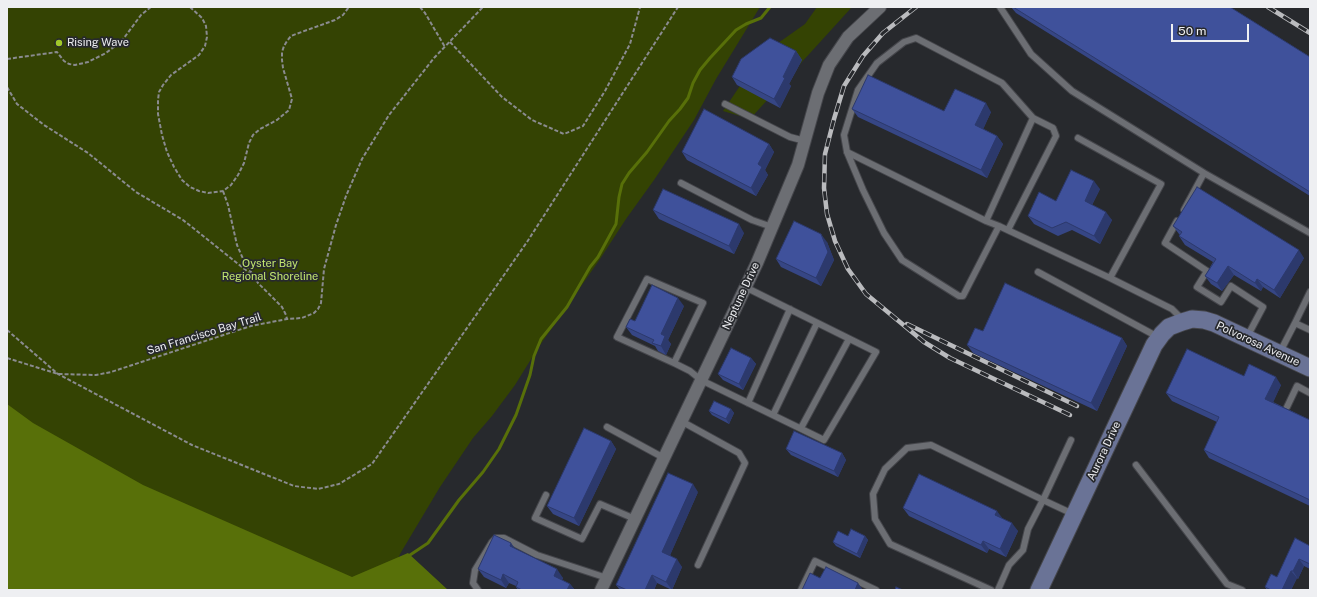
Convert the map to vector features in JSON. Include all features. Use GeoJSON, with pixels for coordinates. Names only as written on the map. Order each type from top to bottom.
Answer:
{"type":"FeatureCollection","features":[{"type":"Feature","properties":{"kind":"street","name":"Neptune Drive"},"geometry":{"type":"LineString","coordinates":[[601,590],[745,288],[772,227],[798,165],[818,93],[829,65],[848,37],[880,7]]}},
{"type":"Feature","properties":{"kind":"street","name":"Polvorosa Avenue"},"geometry":{"type":"LineString","coordinates":[[1183,322],[1204,320],[1214,323],[1310,368]]}},
{"type":"Feature","properties":{"kind":"street","name":"Aurora Drive"},"geometry":{"type":"LineString","coordinates":[[1041,589],[1154,345],[1169,327],[1183,322]]}},
{"type":"Feature","properties":{"kind":"lane"},"geometry":{"type":"LineString","coordinates":[[1000,7],[1031,54],[1072,91],[1204,173],[1310,232]]}},
{"type":"Feature","properties":{"kind":"lane"},"geometry":{"type":"LineString","coordinates":[[999,226],[963,296],[959,296],[902,260],[884,233],[847,152],[844,135],[858,90],[877,63],[904,42],[916,38],[1002,84],[1033,118],[1053,128],[1056,136],[1008,230]]}},
{"type":"Feature","properties":{"kind":"lane"},"geometry":{"type":"LineString","coordinates":[[725,104],[790,137],[804,141]]}},
{"type":"Feature","properties":{"kind":"lane"},"geometry":{"type":"LineString","coordinates":[[986,221],[1033,118]]}},
{"type":"Feature","properties":{"kind":"lane"},"geometry":{"type":"LineString","coordinates":[[1078,138],[1161,184],[1110,278]]}},
{"type":"Feature","properties":{"kind":"lane"},"geometry":{"type":"LineString","coordinates":[[847,152],[986,221],[1110,278],[1172,309],[1183,322]]}},
{"type":"Feature","properties":{"kind":"lane"},"geometry":{"type":"LineString","coordinates":[[1204,173],[1165,243],[1207,270],[1197,287],[1221,302],[1231,286],[1263,307],[1246,338]]}},
{"type":"Feature","properties":{"kind":"lane"},"geometry":{"type":"LineString","coordinates":[[681,183],[752,220],[772,227]]}},
{"type":"Feature","properties":{"kind":"lane"},"geometry":{"type":"LineString","coordinates":[[1038,272],[1159,338]]}},
{"type":"Feature","properties":{"kind":"lane"},"geometry":{"type":"LineString","coordinates":[[674,363],[703,303],[648,279],[617,337],[674,363],[690,371],[701,380],[824,440],[876,352],[745,288]]}},
{"type":"Feature","properties":{"kind":"lane"},"geometry":{"type":"LineString","coordinates":[[1279,354],[1310,292]]}},
{"type":"Feature","properties":{"kind":"lane"},"geometry":{"type":"LineString","coordinates":[[748,403],[790,309]]}},
{"type":"Feature","properties":{"kind":"lane"},"geometry":{"type":"LineString","coordinates":[[773,415],[818,323]]}},
{"type":"Feature","properties":{"kind":"lane"},"geometry":{"type":"LineString","coordinates":[[1295,323],[1310,330]]}},
{"type":"Feature","properties":{"kind":"lane"},"geometry":{"type":"LineString","coordinates":[[801,428],[849,338]]}},
{"type":"Feature","properties":{"kind":"lane"},"geometry":{"type":"LineString","coordinates":[[1287,406],[1297,386],[1310,392]]}},
{"type":"Feature","properties":{"kind":"lane"},"geometry":{"type":"LineString","coordinates":[[682,421],[739,453],[745,463],[698,565]]}},
{"type":"Feature","properties":{"kind":"lane"},"geometry":{"type":"LineString","coordinates":[[607,427],[664,458]]}},
{"type":"Feature","properties":{"kind":"lane"},"geometry":{"type":"LineString","coordinates":[[998,590],[1009,565],[1023,550],[1028,529],[1071,440]]}},
{"type":"Feature","properties":{"kind":"lane"},"geometry":{"type":"LineString","coordinates":[[991,590],[890,544],[875,519],[873,494],[885,469],[907,448],[931,445],[1074,515]]}},
{"type":"Feature","properties":{"kind":"lane"},"geometry":{"type":"LineString","coordinates":[[1136,465],[1227,584],[1242,590]]}},
{"type":"Feature","properties":{"kind":"lane"},"geometry":{"type":"LineString","coordinates":[[546,495],[535,518],[582,539],[600,504],[635,519]]}},
{"type":"Feature","properties":{"kind":"lane"},"geometry":{"type":"LineString","coordinates":[[478,590],[473,583],[475,570],[496,538],[504,538],[537,555],[607,578]]}},
{"type":"Feature","properties":{"kind":"lane"},"geometry":{"type":"LineString","coordinates":[[801,590],[815,561],[876,590]]}},
{"type":"Feature","properties":{"kind":"path"},"geometry":{"type":"LineString","coordinates":[[7,59],[57,52],[64,61],[69,64],[81,64],[96,59],[124,38],[141,15],[151,7]]}},
{"type":"Feature","properties":{"kind":"path"},"geometry":{"type":"LineString","coordinates":[[190,7],[202,18],[206,26],[207,37],[205,46],[199,55],[192,61],[171,75],[159,92],[158,114],[167,152],[174,168],[182,180],[190,187],[208,193],[223,191],[231,185],[244,163],[249,142],[254,135],[260,129],[277,120],[289,110],[292,99],[282,60],[282,52],[287,41],[291,36],[335,20],[343,15],[350,7]]}},
{"type":"Feature","properties":{"kind":"path"},"geometry":{"type":"LineString","coordinates":[[420,7],[445,47]]}},
{"type":"Feature","properties":{"kind":"path","name":"San Francisco Bay Trail"},"geometry":{"type":"LineString","coordinates":[[7,358],[58,374],[96,375],[111,372],[251,326],[287,319],[308,317],[314,314],[318,309],[322,296],[324,269],[336,225],[346,196],[362,159],[389,115],[434,58],[483,7]]}},
{"type":"Feature","properties":{"kind":"path"},"geometry":{"type":"LineString","coordinates":[[449,42],[502,97],[532,120],[564,134],[583,126],[630,44],[640,7]]}},
{"type":"Feature","properties":{"kind":"path"},"geometry":{"type":"LineString","coordinates":[[7,330],[58,374],[192,445],[294,486],[318,489],[339,484],[372,464],[527,242],[678,7]]}},
{"type":"Feature","properties":{"kind":"path"},"geometry":{"type":"LineString","coordinates":[[7,87],[17,104],[44,126],[88,153],[136,192],[184,220],[252,275]]}},
{"type":"Feature","properties":{"kind":"path"},"geometry":{"type":"LineString","coordinates":[[223,191],[228,205],[237,245],[244,261],[252,275],[266,292],[282,307],[287,319]]}},
{"type":"Feature","properties":{"kind":"green space","name":"Oyster Bay Regional Shoreline"},"geometry":{"type":"Polygon","coordinates":[[[7,7],[760,7],[716,79],[694,120],[654,180],[538,348],[515,385],[492,416],[473,438],[440,487],[400,554],[386,590],[339,590],[7,417],[7,7]]]}},
{"type":"Feature","properties":{"kind":"green space"},"geometry":{"type":"Polygon","coordinates":[[[817,7],[852,7],[750,119],[723,111],[752,68],[771,48],[805,24],[817,7]]]}},
{"type":"Feature","properties":{"kind":"shaded area"},"geometry":{"type":"Polygon","coordinates":[[[7,404],[33,423],[143,485],[352,577],[408,553],[448,590],[7,590],[7,404]]]}},
{"type":"Feature","properties":{"kind":"building"},"geometry":{"type":"Polygon","coordinates":[[[1013,7],[1230,7],[1310,57],[1310,192],[1013,7]]]}},
{"type":"Feature","properties":{"kind":"building"},"geometry":{"type":"Polygon","coordinates":[[[770,38],[796,51],[783,77],[785,78],[774,99],[732,77],[741,59],[770,38]]]}},
{"type":"Feature","properties":{"kind":"building"},"geometry":{"type":"Polygon","coordinates":[[[868,75],[944,111],[955,89],[986,103],[975,125],[997,136],[981,170],[852,109],[868,75]]]}},
{"type":"Feature","properties":{"kind":"building"},"geometry":{"type":"Polygon","coordinates":[[[704,109],[769,144],[758,164],[762,167],[751,188],[682,152],[704,109]]]}},
{"type":"Feature","properties":{"kind":"building"},"geometry":{"type":"Polygon","coordinates":[[[1071,170],[1094,181],[1085,201],[1106,212],[1094,236],[1066,222],[1052,228],[1028,216],[1039,192],[1056,201],[1071,170]]]}},
{"type":"Feature","properties":{"kind":"building"},"geometry":{"type":"Polygon","coordinates":[[[1197,187],[1299,250],[1274,290],[1257,279],[1255,283],[1228,266],[1217,283],[1205,276],[1216,259],[1179,236],[1182,232],[1173,226],[1197,187]]]}},
{"type":"Feature","properties":{"kind":"building"},"geometry":{"type":"Polygon","coordinates":[[[663,189],[739,224],[729,246],[653,210],[663,189]]]}},
{"type":"Feature","properties":{"kind":"building"},"geometry":{"type":"Polygon","coordinates":[[[794,221],[821,234],[828,252],[816,278],[776,259],[794,221]]]}},
{"type":"Feature","properties":{"kind":"building"},"geometry":{"type":"Polygon","coordinates":[[[1005,283],[1122,338],[1091,403],[967,345],[975,328],[983,331],[1005,283]]]}},
{"type":"Feature","properties":{"kind":"building"},"geometry":{"type":"Polygon","coordinates":[[[652,285],[678,298],[661,334],[665,336],[661,346],[652,343],[654,340],[626,327],[630,319],[635,321],[652,285]]]}},
{"type":"Feature","properties":{"kind":"building"},"geometry":{"type":"Polygon","coordinates":[[[731,348],[751,358],[739,384],[718,374],[731,348]]]}},
{"type":"Feature","properties":{"kind":"building"},"geometry":{"type":"Polygon","coordinates":[[[1187,349],[1244,376],[1249,364],[1276,377],[1265,399],[1310,420],[1310,500],[1204,450],[1219,417],[1166,393],[1187,349]]]}},
{"type":"Feature","properties":{"kind":"building"},"geometry":{"type":"Polygon","coordinates":[[[714,401],[731,409],[726,419],[709,411],[714,401]]]}},
{"type":"Feature","properties":{"kind":"building"},"geometry":{"type":"Polygon","coordinates":[[[584,428],[611,441],[574,518],[547,506],[584,428]]]}},
{"type":"Feature","properties":{"kind":"building"},"geometry":{"type":"Polygon","coordinates":[[[794,431],[842,453],[834,471],[786,449],[794,431]]]}},
{"type":"Feature","properties":{"kind":"building"},"geometry":{"type":"Polygon","coordinates":[[[668,473],[693,484],[662,552],[677,559],[666,582],[652,575],[645,590],[627,590],[616,585],[668,473]]]}},
{"type":"Feature","properties":{"kind":"building"},"geometry":{"type":"Polygon","coordinates":[[[919,474],[997,511],[995,515],[1012,523],[1000,549],[983,541],[981,545],[903,508],[919,474]]]}},
{"type":"Feature","properties":{"kind":"building"},"geometry":{"type":"Polygon","coordinates":[[[851,529],[865,536],[857,554],[833,542],[838,531],[848,536],[851,529]]]}},
{"type":"Feature","properties":{"kind":"building"},"geometry":{"type":"Polygon","coordinates":[[[494,535],[511,543],[510,546],[557,569],[554,576],[570,584],[567,590],[522,590],[516,587],[518,582],[503,574],[501,580],[478,569],[494,535]]]}},
{"type":"Feature","properties":{"kind":"building"},"geometry":{"type":"Polygon","coordinates":[[[1295,538],[1310,546],[1310,564],[1299,559],[1293,571],[1291,571],[1282,590],[1271,590],[1265,587],[1271,574],[1277,577],[1295,538]]]}},
{"type":"Feature","properties":{"kind":"building"},"geometry":{"type":"Polygon","coordinates":[[[826,567],[858,583],[855,590],[802,590],[810,573],[820,578],[826,567]]]}},
{"type":"Feature","properties":{"kind":"building"},"geometry":{"type":"Polygon","coordinates":[[[896,587],[903,590],[895,590],[896,587]]]}},
{"type":"Feature","properties":{"kind":"waterway"},"geometry":{"type":"LineString","coordinates":[[407,557],[428,543],[499,449],[516,415],[530,375],[534,356],[541,339],[567,307],[590,267],[598,257],[616,224],[622,184],[629,173],[688,98],[693,83],[700,70],[710,58],[736,30],[761,18],[770,7]]}},
{"type":"Feature","properties":{"kind":"railway"},"geometry":{"type":"LineString","coordinates":[[916,7],[883,33],[863,56],[844,86],[825,154],[824,188],[827,214],[835,241],[848,269],[866,294],[924,342],[950,358],[1070,415]]}},
{"type":"Feature","properties":{"kind":"railway"},"geometry":{"type":"LineString","coordinates":[[1268,7],[1310,33]]}},
{"type":"Feature","properties":{"kind":"railway"},"geometry":{"type":"LineString","coordinates":[[907,324],[1077,406]]}},
{"type":"Feature","properties":{"kind":"place","name":"Rising Wave"},"geometry":{"type":"Point","coordinates":[59,43]}}]}
